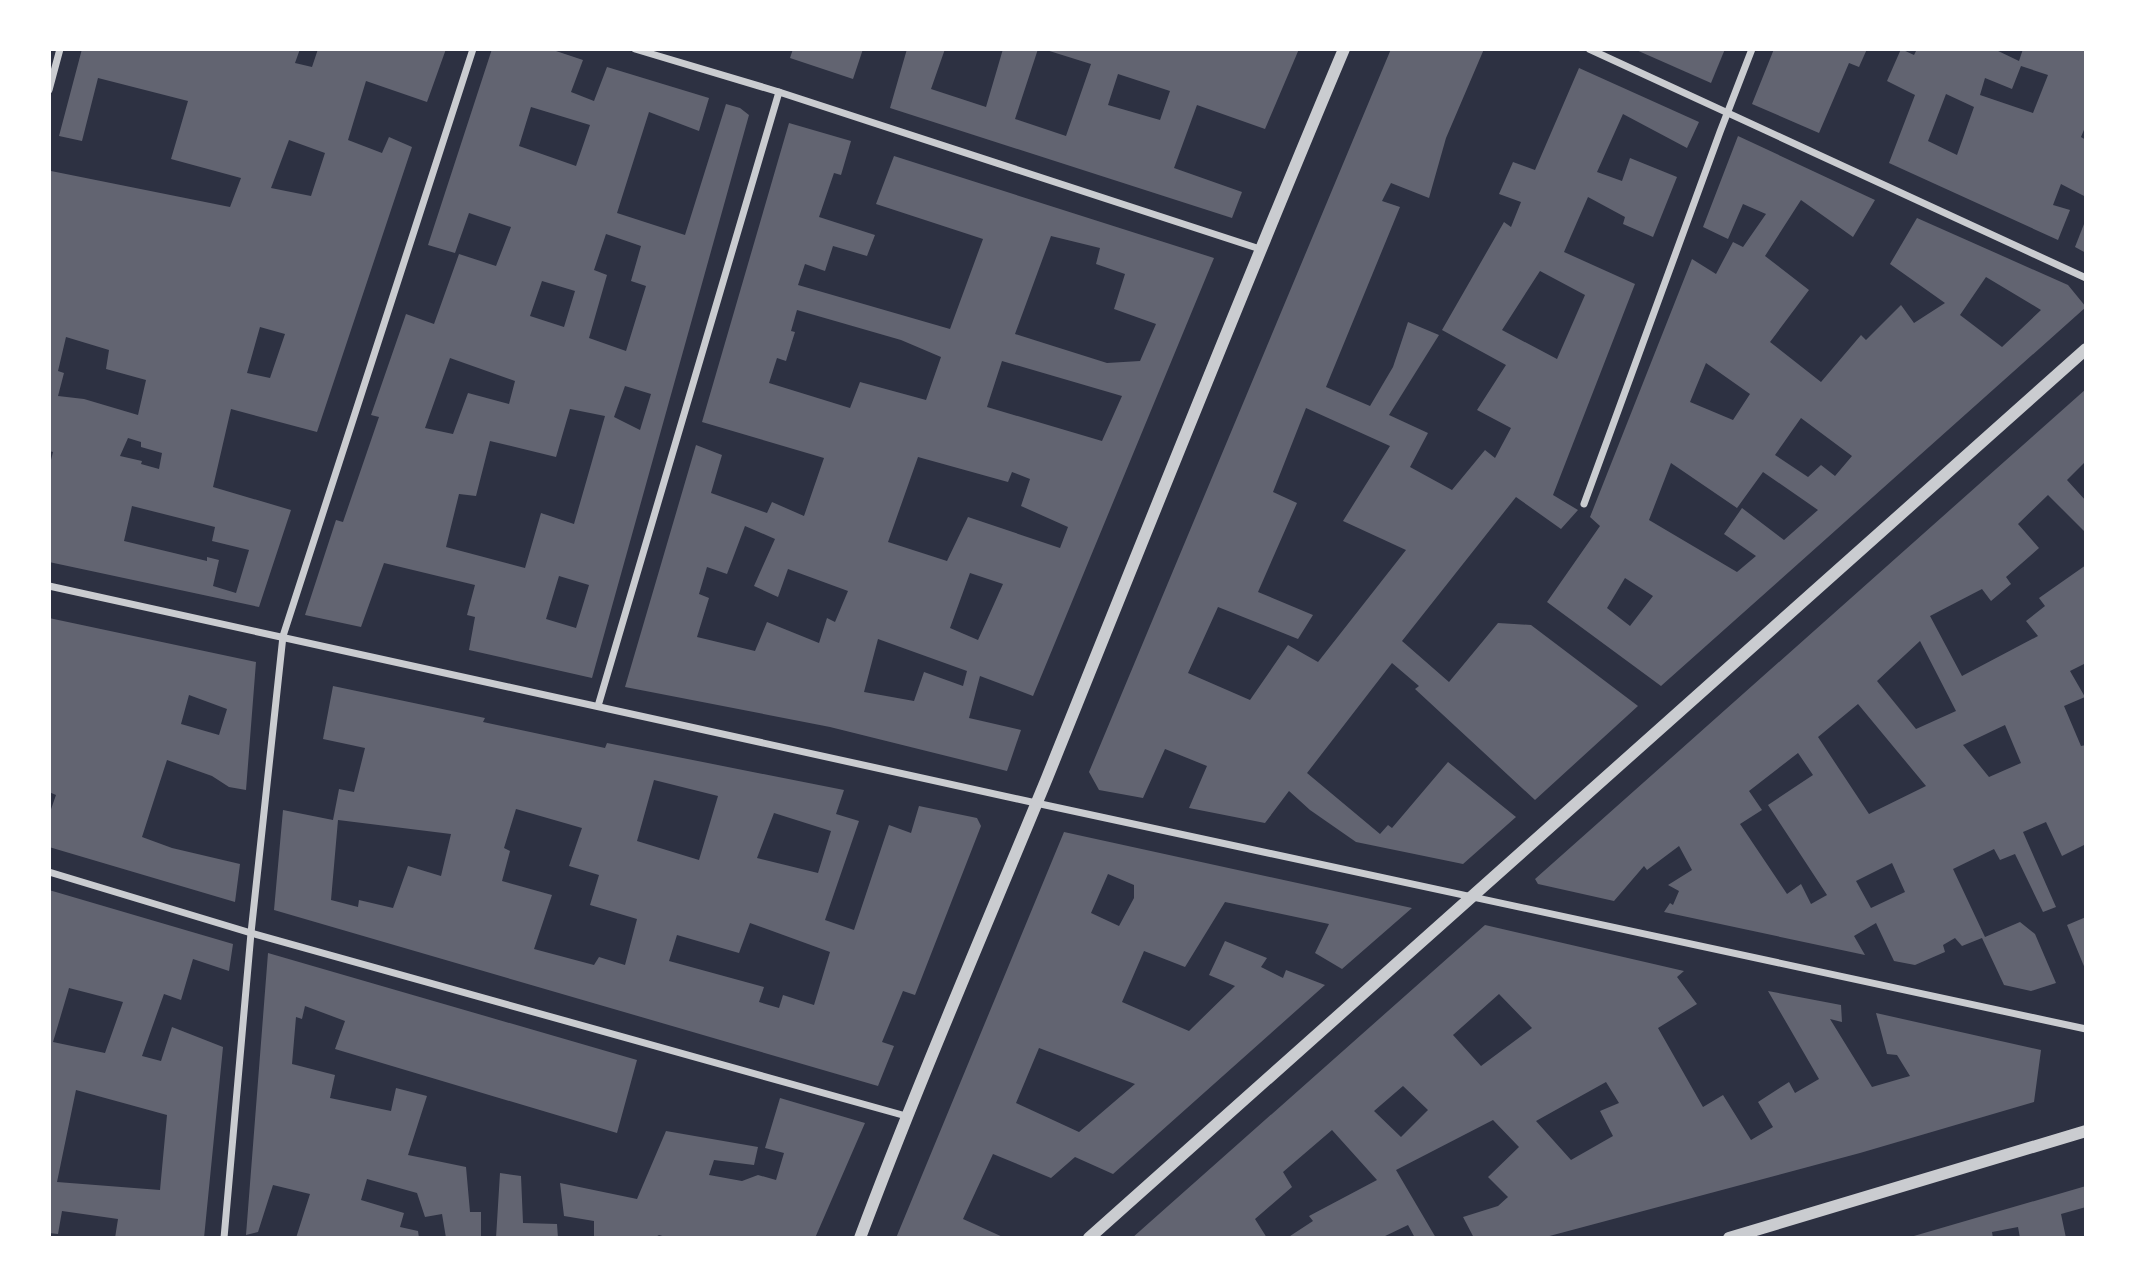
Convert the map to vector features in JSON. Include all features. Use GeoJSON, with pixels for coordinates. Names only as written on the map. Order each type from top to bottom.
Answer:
{"type":"FeatureCollection","features":[{"type":"Feature","properties":{"kind":"street"},"geometry":{"type":"LineString","coordinates":[[49,90],[60,49]]}},
{"type":"Feature","properties":{"kind":"street"},"geometry":{"type":"LineString","coordinates":[[224,1238],[251,933],[283,636],[473,49]]}},
{"type":"Feature","properties":{"kind":"street"},"geometry":{"type":"LineString","coordinates":[[635,49],[779,92],[1260,249]]}},
{"type":"Feature","properties":{"kind":"street"},"geometry":{"type":"LineString","coordinates":[[860,1238],[906,1116],[1344,49]]}},
{"type":"Feature","properties":{"kind":"street"},"geometry":{"type":"LineString","coordinates":[[1590,49],[2086,278]]}},
{"type":"Feature","properties":{"kind":"street"},"geometry":{"type":"LineString","coordinates":[[1584,505],[1752,49]]}},
{"type":"Feature","properties":{"kind":"street"},"geometry":{"type":"LineString","coordinates":[[598,706],[779,92]]}},
{"type":"Feature","properties":{"kind":"street"},"geometry":{"type":"LineString","coordinates":[[1089,1238],[2086,349]]}},
{"type":"Feature","properties":{"kind":"street"},"geometry":{"type":"LineString","coordinates":[[49,586],[1036,803],[2086,1029]]}},
{"type":"Feature","properties":{"kind":"street"},"geometry":{"type":"LineString","coordinates":[[49,872],[251,933],[906,1116]]}},
{"type":"Feature","properties":{"kind":"street"},"geometry":{"type":"LineString","coordinates":[[1730,1238],[2086,1131]]}},
{"type":"Feature","properties":{"kind":"building"},"geometry":{"type":"Polygon","coordinates":[[[82,49],[300,49],[295,63],[312,67],[318,49],[446,49],[427,102],[366,81],[348,140],[382,153],[389,137],[412,147],[317,432],[231,409],[213,487],[291,510],[259,607],[49,562],[49,468],[53,452],[49,451],[51,171],[230,207],[241,178],[171,159],[188,101],[98,78],[82,141],[59,136],[82,49]],[[289,140],[271,188],[311,196],[325,153],[289,140]],[[260,327],[247,373],[270,378],[285,334],[260,327]],[[66,337],[58,371],[64,373],[58,396],[84,399],[138,415],[146,380],[106,369],[109,350],[66,337]],[[128,438],[120,456],[142,461],[141,464],[159,469],[162,453],[141,447],[141,442],[128,438]],[[132,506],[124,541],[207,561],[207,557],[219,560],[213,586],[236,593],[249,550],[212,541],[215,527],[132,506]]]}},
{"type":"Feature","properties":{"kind":"building"},"geometry":{"type":"Polygon","coordinates":[[[492,49],[550,49],[583,60],[571,92],[594,101],[607,67],[709,98],[699,131],[649,112],[617,213],[685,235],[726,104],[740,108],[749,115],[592,678],[469,650],[475,617],[467,615],[475,585],[384,563],[361,627],[305,615],[336,520],[343,522],[379,417],[371,415],[406,314],[434,324],[459,254],[496,266],[511,227],[469,213],[455,253],[428,245],[492,49]],[[531,107],[519,146],[576,166],[590,125],[531,107]],[[606,234],[594,270],[607,275],[589,338],[626,351],[646,286],[631,281],[641,246],[606,234]],[[542,281],[530,316],[564,327],[575,291],[542,281]],[[450,358],[425,428],[453,434],[468,393],[509,404],[515,381],[450,358]],[[625,386],[614,417],[640,430],[651,394],[625,386]],[[570,409],[556,457],[490,441],[476,496],[459,494],[446,547],[525,568],[541,513],[574,524],[605,416],[570,409]],[[559,576],[546,619],[576,628],[589,585],[559,576]]]}},
{"type":"Feature","properties":{"kind":"building"},"geometry":{"type":"Polygon","coordinates":[[[793,49],[863,49],[853,79],[790,58],[793,49]]]}},
{"type":"Feature","properties":{"kind":"building"},"geometry":{"type":"Polygon","coordinates":[[[907,49],[945,49],[931,89],[986,107],[1003,49],[1038,49],[1015,119],[1066,136],[1091,64],[1043,49],[1299,49],[1265,129],[1197,105],[1174,168],[1242,192],[1232,218],[890,108],[907,49]],[[1118,74],[1108,105],[1160,120],[1170,91],[1118,74]]]}},
{"type":"Feature","properties":{"kind":"building"},"geometry":{"type":"Polygon","coordinates":[[[1391,49],[1484,49],[1446,138],[1429,198],[1391,183],[1382,201],[1400,207],[1326,387],[1370,406],[1393,367],[1408,322],[1439,335],[1389,415],[1428,433],[1410,467],[1452,490],[1485,450],[1495,458],[1511,428],[1477,410],[1506,365],[1442,330],[1504,222],[1511,227],[1521,202],[1499,194],[1513,162],[1535,170],[1579,68],[1699,122],[1687,148],[1623,114],[1597,172],[1622,181],[1630,158],[1677,177],[1653,237],[1623,224],[1625,217],[1588,197],[1564,252],[1635,284],[1553,495],[1578,510],[1561,529],[1516,497],[1402,641],[1449,682],[1498,623],[1531,625],[1638,706],[1535,800],[1415,689],[1419,686],[1392,663],[1307,773],[1380,834],[1388,825],[1392,828],[1448,762],[1516,817],[1463,864],[1356,842],[1310,810],[1289,791],[1265,823],[1189,808],[1207,766],[1165,749],[1143,798],[1099,790],[1089,772],[1391,49]],[[1540,271],[1502,330],[1557,359],[1585,295],[1540,271]],[[1306,408],[1273,492],[1297,503],[1258,592],[1313,615],[1298,639],[1218,607],[1188,673],[1250,700],[1288,645],[1318,662],[1406,550],[1343,521],[1390,446],[1306,408]]]}},
{"type":"Feature","properties":{"kind":"building"},"geometry":{"type":"Polygon","coordinates":[[[1634,49],[1725,49],[1711,83],[1634,49]]]}},
{"type":"Feature","properties":{"kind":"building"},"geometry":{"type":"Polygon","coordinates":[[[1774,49],[1867,49],[1859,67],[1849,63],[1819,133],[1752,104],[1774,49]]]}},
{"type":"Feature","properties":{"kind":"building"},"geometry":{"type":"Polygon","coordinates":[[[1901,49],[1914,55],[1917,49],[1994,49],[2019,61],[2023,49],[2086,49],[2086,125],[2081,137],[2086,140],[2086,197],[2061,184],[2053,205],[2070,210],[2058,240],[1889,163],[1915,95],[1887,81],[1901,49]],[[2021,66],[2012,89],[1985,78],[1980,95],[2033,113],[2048,75],[2021,66]],[[1946,94],[1928,141],[1957,155],[1974,107],[1946,94]]]}},
{"type":"Feature","properties":{"kind":"building"},"geometry":{"type":"Polygon","coordinates":[[[789,123],[851,141],[841,175],[834,173],[819,217],[875,235],[867,256],[833,246],[825,271],[805,264],[798,285],[950,329],[983,239],[876,204],[894,156],[1214,258],[1033,696],[980,676],[969,718],[1021,730],[1007,771],[830,727],[625,687],[696,445],[722,455],[711,493],[767,513],[772,502],[804,516],[824,458],[702,422],[789,123]],[[1051,236],[1015,334],[1107,363],[1140,361],[1156,324],[1114,309],[1125,274],[1096,264],[1100,248],[1051,236]],[[797,310],[791,331],[795,332],[786,361],[777,358],[769,383],[850,408],[860,382],[926,400],[941,357],[901,340],[797,310]],[[1002,361],[987,407],[1102,441],[1122,396],[1002,361]],[[918,457],[888,542],[947,561],[968,517],[1060,548],[1068,527],[1021,506],[1030,479],[1012,472],[1008,482],[918,457]],[[745,526],[727,574],[707,567],[699,594],[709,598],[697,637],[755,651],[767,622],[819,643],[827,618],[835,622],[848,591],[788,569],[778,597],[754,586],[775,539],[745,526]],[[970,573],[950,628],[978,640],[1003,584],[970,573]],[[878,639],[864,692],[914,701],[924,672],[963,686],[967,671],[878,639]]]}},
{"type":"Feature","properties":{"kind":"building"},"geometry":{"type":"Polygon","coordinates":[[[1738,136],[1875,200],[1853,237],[1801,200],[1765,256],[1809,290],[1770,342],[1821,382],[1861,335],[1866,340],[1901,305],[1914,323],[1945,303],[1890,264],[1917,218],[2068,285],[2086,307],[1661,686],[1547,602],[1600,526],[1590,517],[1692,259],[1716,274],[1733,242],[1743,247],[1766,214],[1743,204],[1728,239],[1703,227],[1738,136]],[[1986,277],[1960,315],[2002,347],[2041,310],[1986,277]],[[1706,363],[1690,402],[1733,420],[1750,394],[1706,363]],[[1801,418],[1775,455],[1808,477],[1821,465],[1835,476],[1852,456],[1801,418]],[[1671,463],[1649,520],[1737,572],[1756,556],[1724,534],[1742,508],[1784,540],[1818,510],[1763,472],[1737,508],[1671,463]],[[1625,578],[1607,608],[1630,626],[1653,596],[1625,578]]]}},
{"type":"Feature","properties":{"kind":"building"},"geometry":{"type":"Polygon","coordinates":[[[2086,219],[2086,253],[2075,247],[2086,219]]]}},
{"type":"Feature","properties":{"kind":"building"},"geometry":{"type":"Polygon","coordinates":[[[2086,389],[2086,461],[2067,480],[2086,501],[2086,530],[2048,495],[2018,524],[2039,548],[2006,577],[2011,584],[1991,601],[1982,589],[1930,616],[1962,676],[2038,636],[2026,621],[2045,606],[2039,598],[2086,565],[2086,663],[2070,671],[2085,697],[2064,706],[2081,746],[2086,745],[2086,844],[2062,856],[2046,822],[2023,832],[2056,907],[2043,912],[2015,854],[2000,860],[1994,849],[1953,869],[1985,937],[2020,922],[2035,934],[2056,983],[2031,991],[2004,985],[1982,938],[1962,946],[1955,938],[1943,945],[1945,952],[1915,965],[1894,961],[1876,923],[1854,936],[1865,955],[1664,912],[1670,903],[1673,905],[1679,891],[1668,885],[1692,870],[1679,846],[1647,870],[1644,866],[1614,901],[1538,884],[1535,879],[2086,389]],[[1920,641],[1877,681],[1916,729],[1956,711],[1920,641]],[[1858,704],[1818,737],[1869,814],[1926,786],[1858,704]],[[2005,725],[1963,745],[1989,777],[2021,763],[2005,725]],[[1798,753],[1749,791],[1762,810],[1740,824],[1787,894],[1801,884],[1811,904],[1827,895],[1768,805],[1813,775],[1798,753]],[[1892,863],[1856,881],[1871,908],[1905,892],[1892,863]]]}},
{"type":"Feature","properties":{"kind":"building"},"geometry":{"type":"Polygon","coordinates":[[[49,618],[256,662],[246,790],[229,787],[212,776],[167,760],[142,837],[172,848],[240,864],[235,902],[49,847],[49,815],[56,795],[49,792],[49,618]],[[189,695],[181,724],[219,735],[227,709],[189,695]]]}},
{"type":"Feature","properties":{"kind":"building"},"geometry":{"type":"Polygon","coordinates":[[[333,686],[485,718],[483,722],[605,748],[607,743],[844,790],[836,814],[859,821],[825,920],[854,930],[889,825],[911,833],[919,806],[977,818],[981,826],[915,995],[903,991],[882,1042],[894,1046],[878,1086],[274,910],[283,810],[333,820],[339,789],[354,792],[365,748],[323,739],[333,686]],[[654,780],[637,841],[699,860],[718,796],[654,780]],[[516,809],[504,848],[510,851],[502,881],[552,895],[534,949],[594,965],[599,957],[625,965],[637,919],[590,905],[599,875],[569,866],[582,828],[516,809]],[[774,813],[757,858],[818,873],[831,831],[774,813]],[[338,820],[331,900],[358,907],[359,900],[393,908],[408,866],[441,876],[451,834],[338,820]],[[750,923],[739,953],[677,935],[669,961],[764,987],[759,1002],[779,1008],[783,995],[814,1005],[830,952],[750,923]]]}},
{"type":"Feature","properties":{"kind":"building"},"geometry":{"type":"Polygon","coordinates":[[[1064,832],[1412,908],[1342,969],[1315,953],[1329,924],[1225,902],[1185,967],[1144,951],[1122,1002],[1189,1031],[1235,986],[1209,975],[1225,941],[1267,958],[1261,967],[1283,978],[1286,970],[1325,985],[1113,1174],[1075,1157],[1051,1178],[993,1154],[963,1219],[1005,1238],[896,1238],[1064,832]],[[1108,874],[1091,913],[1119,926],[1134,898],[1134,885],[1108,874]],[[1039,1048],[1016,1103],[1079,1132],[1135,1084],[1039,1048]]]}},
{"type":"Feature","properties":{"kind":"building"},"geometry":{"type":"Polygon","coordinates":[[[49,890],[233,944],[229,971],[193,959],[181,1000],[164,994],[142,1056],[161,1061],[172,1027],[223,1047],[204,1238],[115,1238],[118,1219],[62,1211],[58,1234],[49,1233],[49,890]],[[69,988],[53,1042],[105,1053],[123,1002],[69,988]],[[76,1090],[57,1182],[160,1190],[167,1115],[76,1090]]]}},
{"type":"Feature","properties":{"kind":"building"},"geometry":{"type":"Polygon","coordinates":[[[2086,917],[2086,971],[2067,925],[2086,917]]]}},
{"type":"Feature","properties":{"kind":"building"},"geometry":{"type":"Polygon","coordinates":[[[1485,925],[1684,971],[1677,977],[1697,1004],[1658,1028],[1703,1107],[1723,1095],[1751,1140],[1773,1127],[1758,1102],[1789,1082],[1795,1093],[1819,1079],[1768,991],[1841,1005],[1842,1022],[1830,1019],[1872,1087],[1910,1076],[1897,1055],[1887,1054],[1876,1013],[2041,1050],[2034,1102],[1860,1153],[1542,1238],[1474,1238],[1463,1217],[1498,1206],[1508,1197],[1488,1177],[1519,1147],[1493,1120],[1396,1170],[1436,1238],[1415,1238],[1408,1225],[1381,1238],[1287,1238],[1313,1221],[1309,1216],[1377,1180],[1332,1130],[1283,1172],[1292,1187],[1255,1219],[1267,1238],[1132,1238],[1485,925]],[[1499,994],[1453,1035],[1481,1066],[1532,1028],[1499,994]],[[1606,1082],[1536,1121],[1571,1160],[1613,1136],[1600,1111],[1619,1103],[1606,1082]],[[1403,1086],[1374,1111],[1401,1137],[1428,1110],[1403,1086]]]}},
{"type":"Feature","properties":{"kind":"building"},"geometry":{"type":"Polygon","coordinates":[[[268,953],[637,1060],[617,1133],[335,1049],[345,1021],[305,1006],[302,1019],[296,1017],[292,1064],[335,1075],[330,1098],[391,1111],[396,1088],[427,1096],[408,1155],[466,1167],[470,1212],[481,1212],[481,1238],[446,1238],[442,1214],[425,1217],[417,1193],[367,1179],[361,1200],[404,1213],[400,1227],[418,1231],[419,1238],[296,1238],[310,1194],[273,1185],[258,1232],[246,1235],[268,953]]]}},
{"type":"Feature","properties":{"kind":"building"},"geometry":{"type":"Polygon","coordinates":[[[780,1098],[865,1123],[815,1238],[669,1238],[659,1235],[654,1238],[594,1238],[594,1221],[564,1216],[560,1183],[637,1199],[666,1131],[758,1147],[754,1165],[714,1160],[709,1175],[742,1181],[758,1175],[776,1180],[784,1153],[765,1148],[780,1098]]]}},
{"type":"Feature","properties":{"kind":"building"},"geometry":{"type":"Polygon","coordinates":[[[500,1173],[521,1176],[523,1223],[557,1224],[558,1238],[496,1238],[500,1173]]]}},
{"type":"Feature","properties":{"kind":"building"},"geometry":{"type":"Polygon","coordinates":[[[2086,1186],[2086,1207],[2061,1214],[2066,1238],[2020,1238],[2018,1227],[1992,1232],[1993,1238],[1907,1238],[2086,1186]]]}}]}
